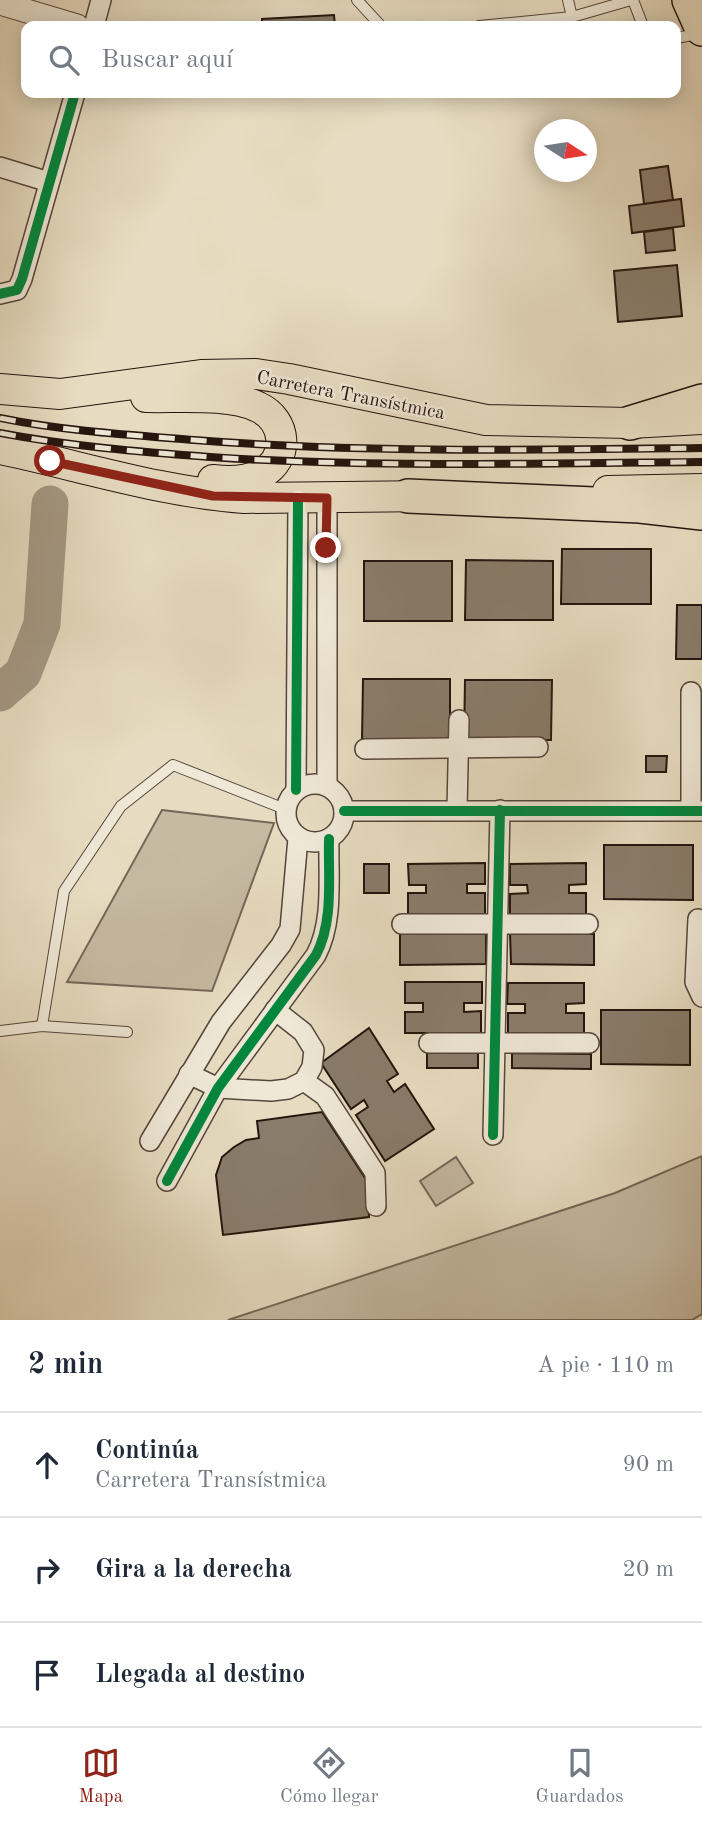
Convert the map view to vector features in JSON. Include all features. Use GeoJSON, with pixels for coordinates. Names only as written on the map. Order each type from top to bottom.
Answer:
{"type":"FeatureCollection","features":[{"type":"Feature","properties":{"kind":"highway"},"geometry":{"type":"LineString","coordinates":[[689,0],[702,31]]}},
{"type":"Feature","properties":{"kind":"highway"},"geometry":{"type":"LineString","coordinates":[[630,423],[702,401]]}},
{"type":"Feature","properties":{"kind":"highway"},"geometry":{"type":"LineString","coordinates":[[408,496],[640,506],[702,513]]}},
{"type":"Feature","properties":{"kind":"main road","name":"Carretera Transístmica"},"geometry":{"type":"LineString","coordinates":[[0,389],[60,394],[201,375],[256,374],[486,420],[630,423],[702,419]]}},
{"type":"Feature","properties":{"kind":"main road"},"geometry":{"type":"LineString","coordinates":[[50,461],[236,481],[261,474],[271,467],[281,452],[281,431],[275,420],[267,412],[248,402],[60,394]]}},
{"type":"Feature","properties":{"kind":"main road"},"geometry":{"type":"LineString","coordinates":[[0,449],[213,496],[327,498],[702,489]]}},
{"type":"Feature","properties":{"kind":"street"},"geometry":{"type":"LineString","coordinates":[[95,21],[101,0]]}},
{"type":"Feature","properties":{"kind":"street"},"geometry":{"type":"LineString","coordinates":[[0,3],[60,21]]}},
{"type":"Feature","properties":{"kind":"street"},"geometry":{"type":"LineString","coordinates":[[8,292],[22,279],[74,98]]}},
{"type":"Feature","properties":{"kind":"street"},"geometry":{"type":"LineString","coordinates":[[0,166],[49,182]]}},
{"type":"Feature","properties":{"kind":"street"},"geometry":{"type":"LineString","coordinates":[[296,790],[298,498]]}},
{"type":"Feature","properties":{"kind":"street"},"geometry":{"type":"LineString","coordinates":[[327,498],[327,786]]}},
{"type":"Feature","properties":{"kind":"street"},"geometry":{"type":"LineString","coordinates":[[344,811],[697,810],[691,692]]}},
{"type":"Feature","properties":{"kind":"street"},"geometry":{"type":"LineString","coordinates":[[457,810],[459,720]]}},
{"type":"Feature","properties":{"kind":"street"},"geometry":{"type":"LineString","coordinates":[[365,749],[538,747]]}},
{"type":"Feature","properties":{"kind":"street"},"geometry":{"type":"LineString","coordinates":[[311,784],[327,786],[336,793],[344,811],[338,832],[319,843],[298,838],[290,830],[286,820],[285,809],[289,799],[296,790],[311,784]]}},
{"type":"Feature","properties":{"kind":"street"},"geometry":{"type":"LineString","coordinates":[[493,1135],[500,810]]}},
{"type":"Feature","properties":{"kind":"street"},"geometry":{"type":"LineString","coordinates":[[150,1142],[221,1022],[281,945],[290,929],[298,838]]}},
{"type":"Feature","properties":{"kind":"street"},"geometry":{"type":"LineString","coordinates":[[167,1181],[218,1088],[316,955],[324,940],[327,925],[329,839]]}},
{"type":"Feature","properties":{"kind":"street"},"geometry":{"type":"LineString","coordinates":[[698,919],[695,982],[702,997]]}},
{"type":"Feature","properties":{"kind":"street"},"geometry":{"type":"LineString","coordinates":[[402,924],[588,923]]}},
{"type":"Feature","properties":{"kind":"street"},"geometry":{"type":"LineString","coordinates":[[189,1074],[218,1088],[271,1091],[288,1089],[304,1081],[312,1067],[314,1050],[303,1032],[275,1010]]}},
{"type":"Feature","properties":{"kind":"street"},"geometry":{"type":"LineString","coordinates":[[429,1042],[589,1043]]}},
{"type":"Feature","properties":{"kind":"street"},"geometry":{"type":"LineString","coordinates":[[304,1081],[325,1096],[375,1173],[376,1206]]}},
{"type":"Feature","properties":{"kind":"lane"},"geometry":{"type":"LineString","coordinates":[[357,0],[376,21]]}},
{"type":"Feature","properties":{"kind":"lane"},"geometry":{"type":"LineString","coordinates":[[568,0],[572,18]]}},
{"type":"Feature","properties":{"kind":"lane"},"geometry":{"type":"LineString","coordinates":[[537,21],[572,18],[632,0],[641,21]]}},
{"type":"Feature","properties":{"kind":"lane"},"geometry":{"type":"LineString","coordinates":[[681,37],[702,31]]}},
{"type":"Feature","properties":{"kind":"lane"},"geometry":{"type":"LineString","coordinates":[[42,1026],[64,891],[121,806],[173,765],[285,809]]}},
{"type":"Feature","properties":{"kind":"lane"},"geometry":{"type":"LineString","coordinates":[[0,1031],[42,1026],[127,1032]]}},
{"type":"Feature","properties":{"kind":"shaded area"},"geometry":{"type":"Polygon","coordinates":[[[162,810],[274,823],[212,991],[67,982],[162,810]]]}},
{"type":"Feature","properties":{"kind":"shaded area"},"geometry":{"type":"Polygon","coordinates":[[[702,1156],[702,1314],[692,1320],[228,1320],[615,1193],[702,1156]]]}},
{"type":"Feature","properties":{"kind":"shaded area"},"geometry":{"type":"Polygon","coordinates":[[[456,1157],[473,1183],[436,1206],[420,1181],[456,1157]]]}},
{"type":"Feature","properties":{"kind":"building"},"geometry":{"type":"Polygon","coordinates":[[[334,15],[335,21],[262,21],[334,15]]]}},
{"type":"Feature","properties":{"kind":"building"},"geometry":{"type":"Polygon","coordinates":[[[668,166],[673,200],[644,204],[640,170],[668,166]]]}},
{"type":"Feature","properties":{"kind":"building"},"geometry":{"type":"Polygon","coordinates":[[[681,199],[684,226],[632,233],[629,206],[681,199]]]}},
{"type":"Feature","properties":{"kind":"building"},"geometry":{"type":"Polygon","coordinates":[[[673,228],[675,250],[646,253],[644,232],[673,228]]]}},
{"type":"Feature","properties":{"kind":"building"},"geometry":{"type":"Polygon","coordinates":[[[677,265],[682,316],[618,322],[614,271],[677,265]]]}},
{"type":"Feature","properties":{"kind":"building"},"geometry":{"type":"Polygon","coordinates":[[[562,549],[651,549],[651,604],[561,604],[562,549]]]}},
{"type":"Feature","properties":{"kind":"building"},"geometry":{"type":"Polygon","coordinates":[[[466,560],[553,561],[553,620],[465,620],[466,560]]]}},
{"type":"Feature","properties":{"kind":"building"},"geometry":{"type":"Polygon","coordinates":[[[364,561],[452,561],[452,621],[364,621],[364,561]]]}},
{"type":"Feature","properties":{"kind":"building"},"geometry":{"type":"Polygon","coordinates":[[[677,605],[702,605],[702,659],[676,659],[677,605]]]}},
{"type":"Feature","properties":{"kind":"building"},"geometry":{"type":"Polygon","coordinates":[[[363,679],[450,679],[450,739],[362,739],[363,679]]]}},
{"type":"Feature","properties":{"kind":"building"},"geometry":{"type":"Polygon","coordinates":[[[465,680],[552,680],[551,740],[464,740],[465,680]]]}},
{"type":"Feature","properties":{"kind":"building"},"geometry":{"type":"Polygon","coordinates":[[[646,756],[667,756],[666,772],[646,772],[646,756]]]}},
{"type":"Feature","properties":{"kind":"building"},"geometry":{"type":"Polygon","coordinates":[[[604,845],[693,845],[693,900],[604,899],[604,845]]]}},
{"type":"Feature","properties":{"kind":"building"},"geometry":{"type":"Polygon","coordinates":[[[485,863],[485,884],[467,884],[467,893],[485,893],[485,915],[408,915],[408,893],[426,893],[426,885],[409,885],[408,864],[485,863]]]}},
{"type":"Feature","properties":{"kind":"building"},"geometry":{"type":"Polygon","coordinates":[[[586,863],[586,884],[569,885],[569,893],[586,893],[586,915],[510,915],[510,894],[528,893],[527,885],[510,885],[510,864],[586,863]]]}},
{"type":"Feature","properties":{"kind":"building"},"geometry":{"type":"Polygon","coordinates":[[[364,864],[389,864],[389,893],[364,893],[364,864]]]}},
{"type":"Feature","properties":{"kind":"building"},"geometry":{"type":"Polygon","coordinates":[[[486,933],[486,964],[400,965],[400,934],[486,933]]]}},
{"type":"Feature","properties":{"kind":"building"},"geometry":{"type":"Polygon","coordinates":[[[510,933],[594,934],[594,965],[511,964],[510,933]]]}},
{"type":"Feature","properties":{"kind":"building"},"geometry":{"type":"Polygon","coordinates":[[[405,982],[482,982],[482,1003],[464,1003],[464,1012],[481,1011],[481,1033],[405,1033],[405,1012],[423,1012],[423,1003],[405,1003],[405,982]]]}},
{"type":"Feature","properties":{"kind":"building"},"geometry":{"type":"Polygon","coordinates":[[[508,983],[584,983],[584,1003],[566,1004],[566,1013],[584,1013],[584,1034],[508,1035],[508,1013],[525,1013],[525,1004],[507,1004],[508,983]]]}},
{"type":"Feature","properties":{"kind":"building"},"geometry":{"type":"Polygon","coordinates":[[[601,1010],[690,1010],[690,1065],[601,1064],[601,1010]]]}},
{"type":"Feature","properties":{"kind":"building"},"geometry":{"type":"Polygon","coordinates":[[[369,1028],[398,1074],[387,1081],[394,1092],[405,1084],[434,1129],[385,1161],[356,1115],[368,1107],[364,1100],[351,1109],[321,1063],[369,1028]]]}},
{"type":"Feature","properties":{"kind":"building"},"geometry":{"type":"Polygon","coordinates":[[[427,1052],[478,1053],[478,1068],[427,1068],[427,1052]]]}},
{"type":"Feature","properties":{"kind":"building"},"geometry":{"type":"Polygon","coordinates":[[[512,1053],[591,1054],[591,1069],[512,1068],[512,1053]]]}},
{"type":"Feature","properties":{"kind":"building"},"geometry":{"type":"Polygon","coordinates":[[[322,1112],[367,1181],[369,1217],[223,1235],[216,1175],[222,1157],[246,1140],[259,1138],[257,1121],[322,1112]]]}},
{"type":"Feature","properties":{"kind":"waterway"},"geometry":{"type":"LineString","coordinates":[[0,693],[23,673],[42,624],[50,504]]}},
{"type":"Feature","properties":{"kind":"railway"},"geometry":{"type":"LineString","coordinates":[[0,418],[121,434],[321,447],[448,450],[702,448]]}},
{"type":"Feature","properties":{"kind":"railway"},"geometry":{"type":"LineString","coordinates":[[0,433],[105,448],[333,463],[702,462]]}},
{"type":"Feature","properties":{"kind":"cycle path"},"geometry":{"type":"LineString","coordinates":[[0,294],[17,290],[22,279],[74,98]]}},
{"type":"Feature","properties":{"kind":"cycle path"},"geometry":{"type":"LineString","coordinates":[[296,790],[298,498]]}},
{"type":"Feature","properties":{"kind":"cycle path"},"geometry":{"type":"LineString","coordinates":[[493,1135],[500,810]]}},
{"type":"Feature","properties":{"kind":"cycle path"},"geometry":{"type":"LineString","coordinates":[[344,811],[702,811]]}},
{"type":"Feature","properties":{"kind":"cycle path"},"geometry":{"type":"LineString","coordinates":[[167,1181],[218,1088],[316,955],[322,942],[328,913],[329,839]]}},
{"type":"Feature","properties":{"kind":"route"},"geometry":{"type":"LineString","coordinates":[[50,461],[213,496],[327,498],[326,548]]}}]}
